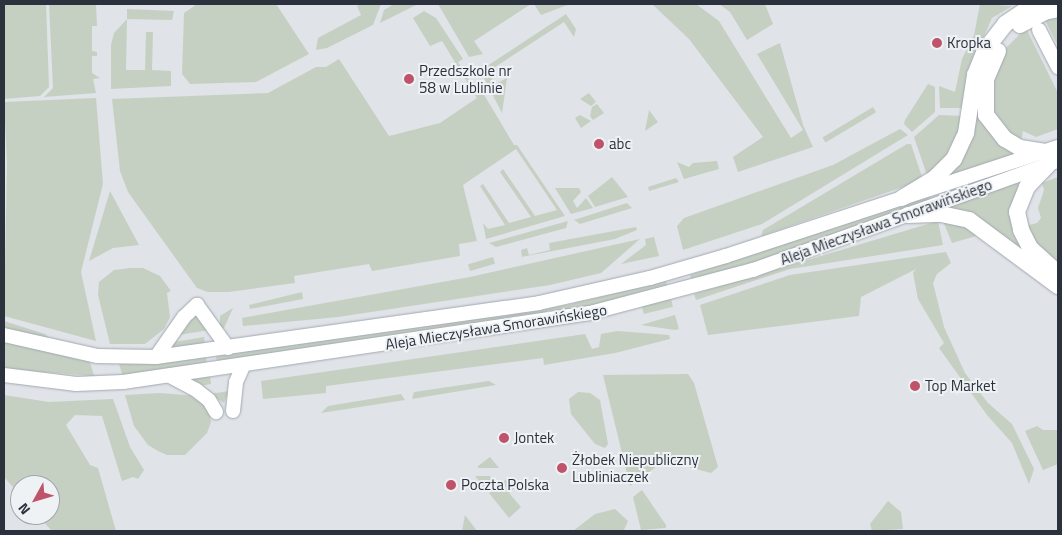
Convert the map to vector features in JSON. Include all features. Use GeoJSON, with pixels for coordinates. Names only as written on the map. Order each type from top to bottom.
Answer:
{"type":"FeatureCollection","features":[{"type":"Feature","properties":{"kind":"main road"},"geometry":{"type":"LineString","coordinates":[[902,198],[934,179],[954,159],[966,133],[975,76],[985,50],[1005,24],[1035,4]]}},
{"type":"Feature","properties":{"kind":"main road"},"geometry":{"type":"LineString","coordinates":[[1058,9],[1030,19],[1006,39],[991,62],[984,92],[986,115],[1000,135],[1020,148],[1052,156],[1027,187],[1017,212],[1021,230],[1030,248],[1058,273]]}},
{"type":"Feature","properties":{"kind":"main road"},"geometry":{"type":"LineString","coordinates":[[1039,30],[1058,67]]}},
{"type":"Feature","properties":{"kind":"main road","name":"Aleja Mieczysława Smorawińskiego"},"geometry":{"type":"LineString","coordinates":[[4,335],[65,351],[97,356],[151,358],[539,303],[603,290],[726,256],[902,198],[1052,156]]}},
{"type":"Feature","properties":{"kind":"main road","name":"Aleja Mieczysława Smorawińskiego"},"geometry":{"type":"LineString","coordinates":[[4,375],[76,384],[153,378],[544,322],[609,309],[723,279],[908,215],[1052,156]]}},
{"type":"Feature","properties":{"kind":"main road"},"geometry":{"type":"LineString","coordinates":[[908,215],[941,214],[969,220],[1000,240],[1030,267],[1058,286]]}},
{"type":"Feature","properties":{"kind":"main road"},"geometry":{"type":"LineString","coordinates":[[151,358],[184,316],[197,305],[228,348]]}},
{"type":"Feature","properties":{"kind":"main road"},"geometry":{"type":"LineString","coordinates":[[233,410],[236,382],[243,366]]}},
{"type":"Feature","properties":{"kind":"main road"},"geometry":{"type":"LineString","coordinates":[[170,376],[196,390],[209,400],[216,412]]}},
{"type":"Feature","properties":{"kind":"green space"},"geometry":{"type":"Polygon","coordinates":[[[4,4],[46,4],[49,87],[40,96],[4,99],[4,4]]]}},
{"type":"Feature","properties":{"kind":"green space"},"geometry":{"type":"Polygon","coordinates":[[[49,4],[96,4],[97,26],[92,26],[92,51],[97,52],[97,56],[92,56],[92,73],[100,78],[93,79],[96,93],[44,97],[53,88],[49,4]]]}},
{"type":"Feature","properties":{"kind":"green space"},"geometry":{"type":"Polygon","coordinates":[[[197,4],[276,4],[309,54],[256,82],[190,84],[182,74],[184,13],[197,4]]]}},
{"type":"Feature","properties":{"kind":"green space"},"geometry":{"type":"Polygon","coordinates":[[[361,4],[381,4],[373,25],[327,48],[316,50],[318,38],[361,15],[357,6],[361,4]]]}},
{"type":"Feature","properties":{"kind":"green space"},"geometry":{"type":"Polygon","coordinates":[[[394,4],[418,4],[380,23],[384,10],[394,4]]]}},
{"type":"Feature","properties":{"kind":"green space"},"geometry":{"type":"Polygon","coordinates":[[[438,4],[531,4],[474,41],[483,54],[469,57],[438,4]]]}},
{"type":"Feature","properties":{"kind":"green space"},"geometry":{"type":"Polygon","coordinates":[[[534,4],[570,4],[541,15],[534,4]]]}},
{"type":"Feature","properties":{"kind":"green space"},"geometry":{"type":"Polygon","coordinates":[[[652,4],[696,4],[719,21],[791,138],[803,130],[757,54],[780,43],[803,125],[813,147],[738,172],[733,157],[763,137],[689,39],[652,4]]]}},
{"type":"Feature","properties":{"kind":"green space"},"geometry":{"type":"Polygon","coordinates":[[[719,4],[765,4],[773,24],[747,40],[730,12],[719,4]]]}},
{"type":"Feature","properties":{"kind":"green space"},"geometry":{"type":"Polygon","coordinates":[[[980,4],[1012,6],[992,18],[969,70],[962,108],[940,108],[939,86],[955,92],[962,59],[974,35],[980,4]]]}},
{"type":"Feature","properties":{"kind":"green space"},"geometry":{"type":"Polygon","coordinates":[[[127,9],[174,11],[172,20],[127,19],[127,9]]]}},
{"type":"Feature","properties":{"kind":"green space"},"geometry":{"type":"Polygon","coordinates":[[[424,11],[436,18],[463,59],[458,62],[475,90],[480,88],[514,145],[517,145],[565,216],[486,239],[483,223],[488,229],[505,225],[480,186],[483,184],[509,223],[531,217],[500,172],[503,169],[535,216],[557,210],[516,149],[463,185],[477,241],[459,244],[460,256],[372,271],[369,264],[294,276],[295,283],[229,292],[208,292],[197,288],[128,192],[120,171],[112,99],[268,93],[316,67],[326,67],[339,59],[389,136],[440,123],[477,98],[442,41],[430,46],[413,18],[424,11]]]}},
{"type":"Feature","properties":{"kind":"green space"},"geometry":{"type":"Polygon","coordinates":[[[566,14],[576,29],[574,37],[564,22],[489,71],[494,85],[507,78],[502,113],[483,76],[484,68],[566,14]]]}},
{"type":"Feature","properties":{"kind":"green space"},"geometry":{"type":"Polygon","coordinates":[[[1058,15],[1058,46],[1044,18],[1058,15]]]}},
{"type":"Feature","properties":{"kind":"green space"},"geometry":{"type":"Polygon","coordinates":[[[127,19],[126,70],[145,70],[146,32],[153,32],[152,70],[171,71],[171,86],[111,89],[111,45],[114,33],[127,19]]]}},
{"type":"Feature","properties":{"kind":"green space"},"geometry":{"type":"Polygon","coordinates":[[[1026,28],[1058,93],[1058,129],[1036,137],[1023,131],[1021,142],[997,124],[989,96],[1004,50],[1026,28]]]}},
{"type":"Feature","properties":{"kind":"green space"},"geometry":{"type":"Polygon","coordinates":[[[928,84],[935,87],[935,112],[912,132],[904,124],[905,120],[928,84]]]}},
{"type":"Feature","properties":{"kind":"green space"},"geometry":{"type":"Polygon","coordinates":[[[978,90],[980,102],[1022,153],[947,178],[978,90]]]}},
{"type":"Feature","properties":{"kind":"green space"},"geometry":{"type":"Polygon","coordinates":[[[589,93],[596,102],[591,106],[580,99],[589,93]]]}},
{"type":"Feature","properties":{"kind":"green space"},"geometry":{"type":"Polygon","coordinates":[[[96,98],[103,184],[81,272],[96,341],[4,316],[7,164],[4,102],[96,98]]]}},
{"type":"Feature","properties":{"kind":"green space"},"geometry":{"type":"Polygon","coordinates":[[[597,104],[604,113],[593,120],[590,116],[592,107],[597,104]]]}},
{"type":"Feature","properties":{"kind":"green space"},"geometry":{"type":"Polygon","coordinates":[[[873,107],[876,112],[826,143],[822,137],[873,107]]]}},
{"type":"Feature","properties":{"kind":"green space"},"geometry":{"type":"Polygon","coordinates":[[[649,110],[658,122],[645,131],[649,110]]]}},
{"type":"Feature","properties":{"kind":"green space"},"geometry":{"type":"Polygon","coordinates":[[[580,115],[591,121],[581,128],[575,118],[580,115]]]}},
{"type":"Feature","properties":{"kind":"green space"},"geometry":{"type":"Polygon","coordinates":[[[939,115],[964,116],[959,140],[928,178],[914,137],[939,115]]]}},
{"type":"Feature","properties":{"kind":"green space"},"geometry":{"type":"Polygon","coordinates":[[[900,129],[908,135],[762,224],[683,250],[677,226],[684,218],[833,165],[900,129]]]}},
{"type":"Feature","properties":{"kind":"green space"},"geometry":{"type":"Polygon","coordinates":[[[907,144],[911,144],[923,180],[761,236],[763,230],[907,144]]]}},
{"type":"Feature","properties":{"kind":"green space"},"geometry":{"type":"Polygon","coordinates":[[[717,161],[719,169],[684,179],[677,162],[689,167],[693,163],[717,161]]]}},
{"type":"Feature","properties":{"kind":"green space"},"geometry":{"type":"Polygon","coordinates":[[[612,177],[628,197],[595,207],[588,196],[612,177]]]}},
{"type":"Feature","properties":{"kind":"green space"},"geometry":{"type":"Polygon","coordinates":[[[1058,177],[1058,267],[1039,250],[1025,226],[1037,223],[1041,218],[1038,208],[1044,190],[1042,183],[1058,177]]]}},
{"type":"Feature","properties":{"kind":"green space"},"geometry":{"type":"Polygon","coordinates":[[[676,178],[679,182],[649,191],[648,187],[676,178]]]}},
{"type":"Feature","properties":{"kind":"green space"},"geometry":{"type":"Polygon","coordinates":[[[1027,178],[1012,210],[1013,232],[1027,257],[940,210],[1027,178]]]}},
{"type":"Feature","properties":{"kind":"green space"},"geometry":{"type":"Polygon","coordinates":[[[555,188],[579,188],[581,192],[573,201],[577,208],[586,198],[593,208],[571,214],[555,188]]]}},
{"type":"Feature","properties":{"kind":"green space"},"geometry":{"type":"Polygon","coordinates":[[[110,191],[139,245],[113,248],[89,261],[110,191]]]}},
{"type":"Feature","properties":{"kind":"green space"},"geometry":{"type":"Polygon","coordinates":[[[929,196],[930,200],[752,264],[692,282],[690,275],[929,196]]]}},
{"type":"Feature","properties":{"kind":"green space"},"geometry":{"type":"Polygon","coordinates":[[[627,203],[632,208],[580,224],[574,220],[627,203]]]}},
{"type":"Feature","properties":{"kind":"green space"},"geometry":{"type":"Polygon","coordinates":[[[568,221],[566,228],[496,247],[489,243],[568,221]]]}},
{"type":"Feature","properties":{"kind":"green space"},"geometry":{"type":"Polygon","coordinates":[[[938,221],[943,245],[790,269],[696,300],[694,294],[938,221]]]}},
{"type":"Feature","properties":{"kind":"green space"},"geometry":{"type":"Polygon","coordinates":[[[943,221],[951,221],[983,234],[952,243],[943,221]]]}},
{"type":"Feature","properties":{"kind":"green space"},"geometry":{"type":"Polygon","coordinates":[[[636,227],[637,230],[615,239],[522,257],[521,250],[527,248],[529,255],[550,250],[549,243],[636,227]]]}},
{"type":"Feature","properties":{"kind":"green space"},"geometry":{"type":"Polygon","coordinates":[[[654,237],[659,256],[621,264],[646,245],[645,239],[654,237]]]}},
{"type":"Feature","properties":{"kind":"green space"},"geometry":{"type":"Polygon","coordinates":[[[640,239],[601,273],[550,285],[338,317],[243,326],[242,318],[470,277],[640,239]]]}},
{"type":"Feature","properties":{"kind":"green space"},"geometry":{"type":"Polygon","coordinates":[[[946,252],[951,263],[937,274],[933,283],[944,327],[965,373],[988,403],[1012,424],[1034,469],[1029,484],[1012,443],[987,415],[939,348],[944,343],[918,299],[913,273],[916,269],[861,297],[859,316],[708,335],[700,305],[790,275],[946,252]]]}},
{"type":"Feature","properties":{"kind":"green space"},"geometry":{"type":"Polygon","coordinates":[[[493,257],[495,264],[470,271],[468,264],[493,257]]]}},
{"type":"Feature","properties":{"kind":"green space"},"geometry":{"type":"Polygon","coordinates":[[[143,268],[160,276],[171,291],[167,293],[170,317],[164,329],[145,344],[110,344],[98,295],[99,282],[114,270],[143,268]]]}},
{"type":"Feature","properties":{"kind":"green space"},"geometry":{"type":"Polygon","coordinates":[[[666,281],[668,289],[608,304],[217,364],[216,355],[567,305],[666,281]]]}},
{"type":"Feature","properties":{"kind":"green space"},"geometry":{"type":"Polygon","coordinates":[[[302,292],[303,299],[250,309],[249,305],[302,292]]]}},
{"type":"Feature","properties":{"kind":"green space"},"geometry":{"type":"Polygon","coordinates":[[[671,299],[673,307],[644,314],[642,306],[671,299]]]}},
{"type":"Feature","properties":{"kind":"green space"},"geometry":{"type":"Polygon","coordinates":[[[233,308],[224,328],[220,328],[220,316],[233,308]]]}},
{"type":"Feature","properties":{"kind":"green space"},"geometry":{"type":"Polygon","coordinates":[[[196,315],[209,330],[179,335],[191,318],[196,315]]]}},
{"type":"Feature","properties":{"kind":"green space"},"geometry":{"type":"Polygon","coordinates":[[[675,315],[679,329],[641,325],[675,315]]]}},
{"type":"Feature","properties":{"kind":"green space"},"geometry":{"type":"Polygon","coordinates":[[[4,321],[45,334],[56,344],[4,329],[4,321]]]}},
{"type":"Feature","properties":{"kind":"green space"},"geometry":{"type":"Polygon","coordinates":[[[617,331],[669,335],[670,339],[615,353],[544,365],[543,358],[326,386],[326,393],[263,399],[261,381],[585,334],[592,349],[599,347],[601,334],[617,331]]]}},
{"type":"Feature","properties":{"kind":"green space"},"geometry":{"type":"Polygon","coordinates":[[[204,337],[205,344],[169,349],[174,342],[204,337]]]}},
{"type":"Feature","properties":{"kind":"green space"},"geometry":{"type":"Polygon","coordinates":[[[4,341],[90,362],[94,376],[4,369],[4,341]]]}},
{"type":"Feature","properties":{"kind":"green space"},"geometry":{"type":"Polygon","coordinates":[[[206,357],[207,365],[123,377],[119,364],[206,357]]]}},
{"type":"Feature","properties":{"kind":"green space"},"geometry":{"type":"Polygon","coordinates":[[[688,374],[694,383],[718,467],[711,473],[677,464],[671,456],[630,486],[603,375],[688,374]]]}},
{"type":"Feature","properties":{"kind":"green space"},"geometry":{"type":"Polygon","coordinates":[[[210,376],[211,384],[200,386],[190,379],[210,376]]]}},
{"type":"Feature","properties":{"kind":"green space"},"geometry":{"type":"Polygon","coordinates":[[[489,381],[496,385],[412,399],[414,392],[489,381]]]}},
{"type":"Feature","properties":{"kind":"green space"},"geometry":{"type":"Polygon","coordinates":[[[229,391],[224,403],[210,394],[229,391]]]}},
{"type":"Feature","properties":{"kind":"green space"},"geometry":{"type":"Polygon","coordinates":[[[578,392],[590,393],[600,400],[608,444],[605,448],[595,444],[571,414],[569,399],[578,392]]]}},
{"type":"Feature","properties":{"kind":"green space"},"geometry":{"type":"Polygon","coordinates":[[[159,393],[199,396],[209,410],[211,422],[207,433],[185,455],[167,455],[158,451],[148,445],[134,426],[125,395],[159,393]]]}},
{"type":"Feature","properties":{"kind":"green space"},"geometry":{"type":"Polygon","coordinates":[[[401,394],[405,400],[321,413],[328,406],[401,394]]]}},
{"type":"Feature","properties":{"kind":"green space"},"geometry":{"type":"Polygon","coordinates":[[[4,395],[49,402],[113,399],[130,447],[144,470],[138,479],[133,477],[122,481],[102,416],[75,415],[66,425],[90,465],[98,468],[116,531],[52,531],[46,525],[60,525],[60,475],[10,475],[10,484],[4,477],[4,395]]]}},
{"type":"Feature","properties":{"kind":"green space"},"geometry":{"type":"Polygon","coordinates":[[[1037,426],[1043,430],[1058,430],[1058,464],[1043,470],[1025,431],[1037,426]]]}},
{"type":"Feature","properties":{"kind":"green space"},"geometry":{"type":"Polygon","coordinates":[[[490,457],[499,468],[478,468],[478,466],[490,457]]]}},
{"type":"Feature","properties":{"kind":"green space"},"geometry":{"type":"Polygon","coordinates":[[[475,476],[490,476],[492,479],[484,487],[475,476]]]}},
{"type":"Feature","properties":{"kind":"green space"},"geometry":{"type":"Polygon","coordinates":[[[508,478],[515,487],[509,493],[521,507],[509,518],[489,493],[508,478]]]}},
{"type":"Feature","properties":{"kind":"green space"},"geometry":{"type":"Polygon","coordinates":[[[642,490],[666,525],[666,528],[641,530],[633,497],[642,490]]]}},
{"type":"Feature","properties":{"kind":"green space"},"geometry":{"type":"Polygon","coordinates":[[[888,501],[901,512],[903,529],[872,531],[870,524],[888,501]]]}},
{"type":"Feature","properties":{"kind":"green space"},"geometry":{"type":"Polygon","coordinates":[[[615,509],[628,521],[624,530],[573,531],[595,514],[615,509]]]}},
{"type":"Feature","properties":{"kind":"green space"},"geometry":{"type":"Polygon","coordinates":[[[465,515],[477,531],[462,531],[465,515]]]}},
{"type":"Feature","properties":{"kind":"place","name":"Kropka"},"geometry":{"type":"Point","coordinates":[937,43]}},
{"type":"Feature","properties":{"kind":"place","name":"Przedszkole nr 58 w Lublinie"},"geometry":{"type":"Point","coordinates":[409,79]}},
{"type":"Feature","properties":{"kind":"place","name":"abc"},"geometry":{"type":"Point","coordinates":[599,144]}},
{"type":"Feature","properties":{"kind":"place","name":"Top Market"},"geometry":{"type":"Point","coordinates":[915,386]}},
{"type":"Feature","properties":{"kind":"place","name":"Jontek"},"geometry":{"type":"Point","coordinates":[504,438]}},
{"type":"Feature","properties":{"kind":"place","name":"Żłobek Niepubliczny Lubliniaczek"},"geometry":{"type":"Point","coordinates":[562,468]}},
{"type":"Feature","properties":{"kind":"place","name":"Poczta Polska"},"geometry":{"type":"Point","coordinates":[451,485]}}]}
